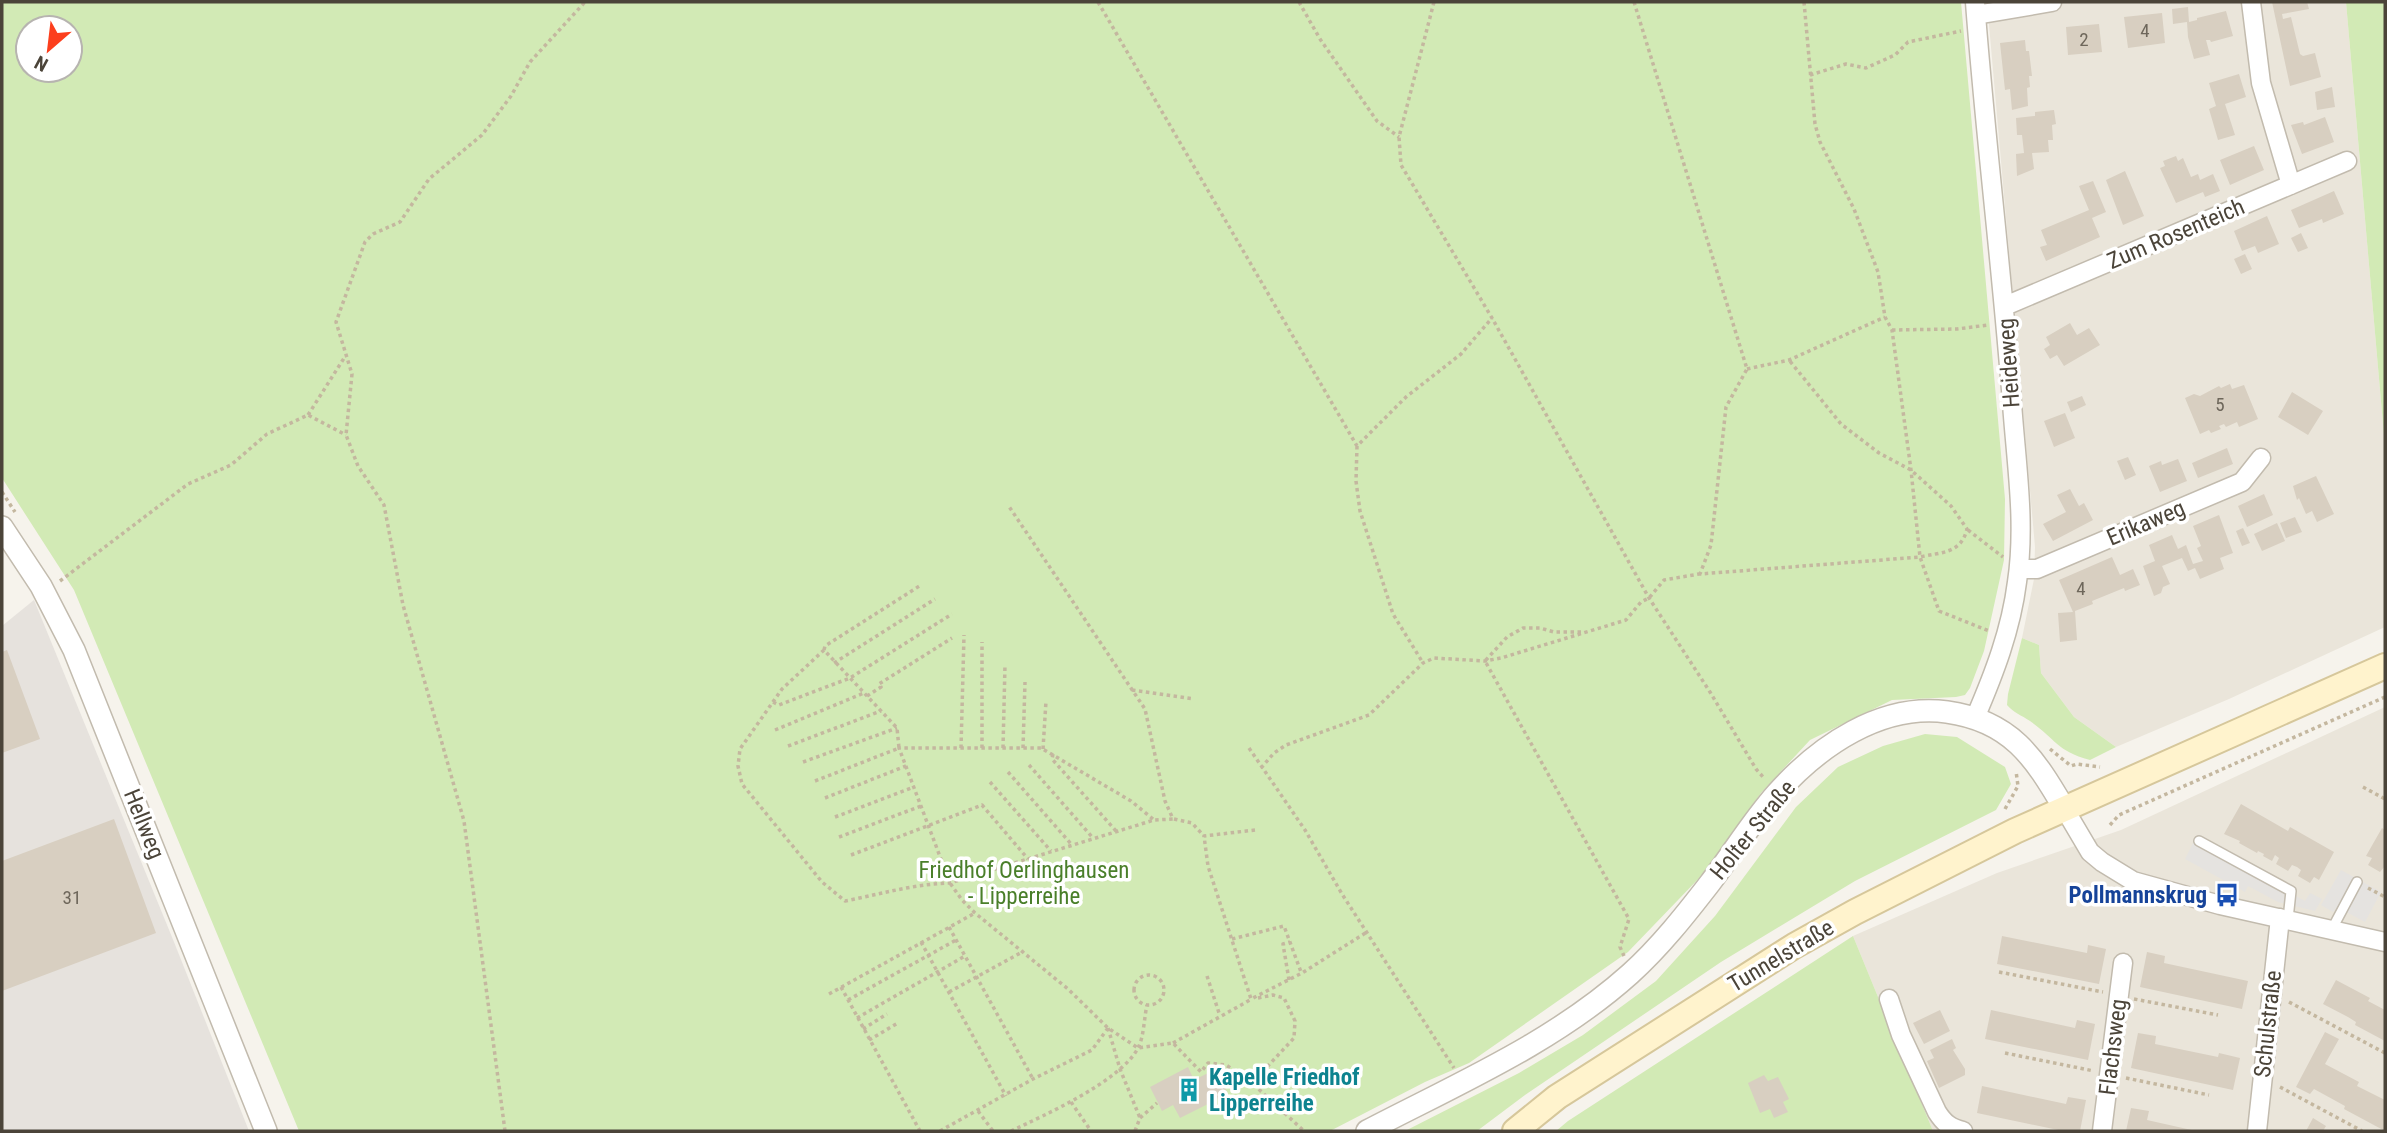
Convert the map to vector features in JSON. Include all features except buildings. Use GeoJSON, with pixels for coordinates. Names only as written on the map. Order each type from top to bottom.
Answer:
{"type":"FeatureCollection","features":[{"type":"Feature","properties":{"kind":"main road"},"geometry":{"type":"LineString","coordinates":[[2064,808],[2385,666]]}},
{"type":"Feature","properties":{"kind":"main road","name":"Tunnelstraße"},"geometry":{"type":"LineString","coordinates":[[1515,1131],[1557,1097],[1794,946],[1920,878],[2064,808]]}},
{"type":"Feature","properties":{"kind":"street"},"geometry":{"type":"LineString","coordinates":[[1975,15],[2052,2]]}},
{"type":"Feature","properties":{"kind":"street"},"geometry":{"type":"LineString","coordinates":[[2251,2],[2261,83],[2291,185]]}},
{"type":"Feature","properties":{"kind":"street","name":"Heideweg"},"geometry":{"type":"LineString","coordinates":[[1975,15],[2006,315],[2021,538],[2019,569],[2006,638],[1975,718]]}},
{"type":"Feature","properties":{"kind":"street","name":"Zum Rosenteich"},"geometry":{"type":"LineString","coordinates":[[2006,315],[2347,162]]}},
{"type":"Feature","properties":{"kind":"street","name":"Erikaweg"},"geometry":{"type":"LineString","coordinates":[[2019,569],[2037,569],[2242,482],[2261,458]]}},
{"type":"Feature","properties":{"kind":"street","name":"Hellweg"},"geometry":{"type":"LineString","coordinates":[[2,527],[41,586],[74,650],[266,1131]]}},
{"type":"Feature","properties":{"kind":"street","name":"Holter Straße"},"geometry":{"type":"LineString","coordinates":[[1367,1131],[1567,1024],[1631,973],[1681,920],[1777,793],[1835,743],[1879,720],[1917,711],[1936,711],[1975,718],[2006,734],[2027,751],[2040,767],[2064,808]]}},
{"type":"Feature","properties":{"kind":"street"},"geometry":{"type":"LineString","coordinates":[[2064,808],[2090,852],[2133,881],[2385,942]]}},
{"type":"Feature","properties":{"kind":"street","name":"Schulstraße"},"geometry":{"type":"LineString","coordinates":[[2256,1131],[2272,993],[2284,918]]}},
{"type":"Feature","properties":{"kind":"street","name":"Flachsweg"},"geometry":{"type":"LineString","coordinates":[[2102,1131],[2123,963]]}},
{"type":"Feature","properties":{"kind":"street"},"geometry":{"type":"LineString","coordinates":[[1889,999],[1901,1035],[1937,1112],[1945,1123],[1963,1131]]}},
{"type":"Feature","properties":{"kind":"lane"},"geometry":{"type":"LineString","coordinates":[[2199,841],[2291,891],[2284,918]]}},
{"type":"Feature","properties":{"kind":"lane"},"geometry":{"type":"LineString","coordinates":[[2332,929],[2357,882]]}},
{"type":"Feature","properties":{"kind":"path"},"geometry":{"type":"LineString","coordinates":[[505,1131],[464,821],[403,605],[384,505],[358,466],[346,435],[352,374],[337,322],[365,242],[373,234],[400,222],[429,179],[482,135],[503,107],[530,62],[585,2]]}},
{"type":"Feature","properties":{"kind":"path"},"geometry":{"type":"LineString","coordinates":[[1098,2],[1357,446],[1356,481],[1360,511],[1393,614],[1423,663]]}},
{"type":"Feature","properties":{"kind":"path"},"geometry":{"type":"LineString","coordinates":[[1299,2],[1320,39],[1377,121],[1399,137]]}},
{"type":"Feature","properties":{"kind":"path"},"geometry":{"type":"LineString","coordinates":[[1434,2],[1399,137],[1401,165],[1492,318],[1649,598],[1756,769],[1777,793]]}},
{"type":"Feature","properties":{"kind":"path"},"geometry":{"type":"LineString","coordinates":[[1634,2],[1747,369],[1726,407],[1711,545],[1700,574]]}},
{"type":"Feature","properties":{"kind":"path"},"geometry":{"type":"LineString","coordinates":[[1804,2],[1815,124],[1820,142],[1854,209],[1874,260],[1885,317],[1892,330],[1920,557],[1939,611],[2006,638]]}},
{"type":"Feature","properties":{"kind":"path"},"geometry":{"type":"LineString","coordinates":[[1810,75],[1846,64],[1866,68],[1895,55],[1908,42],[1975,15]]}},
{"type":"Feature","properties":{"kind":"path"},"geometry":{"type":"LineString","coordinates":[[1892,330],[1957,329],[2006,315]]}},
{"type":"Feature","properties":{"kind":"path"},"geometry":{"type":"LineString","coordinates":[[1747,369],[1789,360],[1885,317]]}},
{"type":"Feature","properties":{"kind":"path"},"geometry":{"type":"LineString","coordinates":[[1357,446],[1406,397],[1461,354],[1492,318]]}},
{"type":"Feature","properties":{"kind":"path"},"geometry":{"type":"LineString","coordinates":[[41,586],[60,581],[188,484],[230,465],[267,434],[308,415],[346,355]]}},
{"type":"Feature","properties":{"kind":"path"},"geometry":{"type":"LineString","coordinates":[[1789,360],[1841,424],[1879,453],[1911,470],[1951,506],[1967,529],[2019,569]]}},
{"type":"Feature","properties":{"kind":"path"},"geometry":{"type":"LineString","coordinates":[[308,415],[346,435]]}},
{"type":"Feature","properties":{"kind":"path"},"geometry":{"type":"LineString","coordinates":[[1008,505],[1145,709],[1165,801],[1173,819]]}},
{"type":"Feature","properties":{"kind":"path"},"geometry":{"type":"LineString","coordinates":[[1261,768],[1274,753],[1286,745],[1369,715],[1423,663],[1434,658],[1460,657],[1485,661],[1626,620],[1664,580],[1700,574],[1920,557],[1955,549],[1964,540],[1967,529]]}},
{"type":"Feature","properties":{"kind":"path"},"geometry":{"type":"LineString","coordinates":[[921,585],[825,646],[824,650],[782,689],[740,749],[738,766],[742,785],[822,882],[845,901],[900,888],[950,883],[1154,820],[1173,819],[1192,823],[1204,836],[1208,866],[1251,999]]}},
{"type":"Feature","properties":{"kind":"path"},"geometry":{"type":"LineString","coordinates":[[834,663],[935,599]]}},
{"type":"Feature","properties":{"kind":"path"},"geometry":{"type":"LineString","coordinates":[[773,702],[779,705],[850,678],[953,614]]}},
{"type":"Feature","properties":{"kind":"path"},"geometry":{"type":"LineString","coordinates":[[1485,661],[1507,637],[1523,628],[1540,628],[1553,632],[1587,632]]}},
{"type":"Feature","properties":{"kind":"path"},"geometry":{"type":"LineString","coordinates":[[961,748],[964,635]]}},
{"type":"Feature","properties":{"kind":"path"},"geometry":{"type":"LineString","coordinates":[[775,730],[881,687],[879,684],[952,638]]}},
{"type":"Feature","properties":{"kind":"path"},"geometry":{"type":"LineString","coordinates":[[982,642],[982,748]]}},
{"type":"Feature","properties":{"kind":"path"},"geometry":{"type":"LineString","coordinates":[[824,650],[897,728],[899,748],[950,883],[962,900],[1068,989],[1108,1028],[1138,1048],[1173,1043],[1302,973],[1367,932]]}},
{"type":"Feature","properties":{"kind":"path"},"geometry":{"type":"LineString","coordinates":[[1485,661],[1629,919],[1620,947],[1631,973]]}},
{"type":"Feature","properties":{"kind":"path"},"geometry":{"type":"LineString","coordinates":[[1003,748],[1005,665]]}},
{"type":"Feature","properties":{"kind":"path"},"geometry":{"type":"LineString","coordinates":[[1023,748],[1025,682]]}},
{"type":"Feature","properties":{"kind":"path"},"geometry":{"type":"LineString","coordinates":[[1132,690],[1194,699]]}},
{"type":"Feature","properties":{"kind":"path"},"geometry":{"type":"LineString","coordinates":[[2110,825],[2119,815],[2385,697]]}},
{"type":"Feature","properties":{"kind":"path"},"geometry":{"type":"LineString","coordinates":[[1042,749],[1046,701]]}},
{"type":"Feature","properties":{"kind":"path"},"geometry":{"type":"LineString","coordinates":[[788,746],[881,711]]}},
{"type":"Feature","properties":{"kind":"path"},"geometry":{"type":"LineString","coordinates":[[803,762],[897,728]]}},
{"type":"Feature","properties":{"kind":"path"},"geometry":{"type":"LineString","coordinates":[[2046,744],[2071,766],[2101,766]]}},
{"type":"Feature","properties":{"kind":"path"},"geometry":{"type":"LineString","coordinates":[[815,781],[899,748],[1042,749],[1131,801],[1154,820]]}},
{"type":"Feature","properties":{"kind":"path"},"geometry":{"type":"LineString","coordinates":[[1249,748],[1305,830],[1462,1081]]}},
{"type":"Feature","properties":{"kind":"path"},"geometry":{"type":"LineString","coordinates":[[1053,754],[1052,759],[1116,831]]}},
{"type":"Feature","properties":{"kind":"path"},"geometry":{"type":"LineString","coordinates":[[2005,809],[2018,786],[2016,772],[2010,764]]}},
{"type":"Feature","properties":{"kind":"path"},"geometry":{"type":"LineString","coordinates":[[1029,765],[1093,838]]}},
{"type":"Feature","properties":{"kind":"path"},"geometry":{"type":"LineString","coordinates":[[825,798],[906,766]]}},
{"type":"Feature","properties":{"kind":"path"},"geometry":{"type":"LineString","coordinates":[[1008,772],[1072,845]]}},
{"type":"Feature","properties":{"kind":"path"},"geometry":{"type":"LineString","coordinates":[[990,782],[1051,852]]}},
{"type":"Feature","properties":{"kind":"path"},"geometry":{"type":"LineString","coordinates":[[835,817],[914,787]]}},
{"type":"Feature","properties":{"kind":"path"},"geometry":{"type":"LineString","coordinates":[[2363,787],[2385,799]]}},
{"type":"Feature","properties":{"kind":"path"},"geometry":{"type":"LineString","coordinates":[[851,855],[982,805],[1028,859]]}},
{"type":"Feature","properties":{"kind":"path"},"geometry":{"type":"LineString","coordinates":[[839,837],[921,806]]}},
{"type":"Feature","properties":{"kind":"path"},"geometry":{"type":"LineString","coordinates":[[1204,836],[1255,830]]}},
{"type":"Feature","properties":{"kind":"path"},"geometry":{"type":"LineString","coordinates":[[2357,882],[2385,897]]}},
{"type":"Feature","properties":{"kind":"path"},"geometry":{"type":"LineString","coordinates":[[829,994],[975,913]]}},
{"type":"Feature","properties":{"kind":"path"},"geometry":{"type":"LineString","coordinates":[[1232,939],[1284,926],[1302,973]]}},
{"type":"Feature","properties":{"kind":"path"},"geometry":{"type":"LineString","coordinates":[[949,927],[1033,1079]]}},
{"type":"Feature","properties":{"kind":"path"},"geometry":{"type":"LineString","coordinates":[[848,1000],[957,940]]}},
{"type":"Feature","properties":{"kind":"path"},"geometry":{"type":"LineString","coordinates":[[1289,980],[1283,944],[1290,942]]}},
{"type":"Feature","properties":{"kind":"path"},"geometry":{"type":"LineString","coordinates":[[921,943],[1006,1096]]}},
{"type":"Feature","properties":{"kind":"path"},"geometry":{"type":"LineString","coordinates":[[948,992],[1024,951]]}},
{"type":"Feature","properties":{"kind":"path"},"geometry":{"type":"LineString","coordinates":[[857,1018],[965,956]]}},
{"type":"Feature","properties":{"kind":"path"},"geometry":{"type":"LineString","coordinates":[[1151,975],[1163,983],[1164,992],[1160,1001],[1147,1005],[1138,1000],[1135,986],[1141,978],[1151,975]]}},
{"type":"Feature","properties":{"kind":"path"},"geometry":{"type":"LineString","coordinates":[[1207,976],[1220,1017]]}},
{"type":"Feature","properties":{"kind":"path"},"geometry":{"type":"LineString","coordinates":[[841,987],[920,1131]]}},
{"type":"Feature","properties":{"kind":"path"},"geometry":{"type":"LineString","coordinates":[[2272,993],[2385,1053]]}},
{"type":"Feature","properties":{"kind":"path"},"geometry":{"type":"LineString","coordinates":[[1251,999],[1273,995],[1284,998],[1295,1021],[1294,1038],[1252,1083]]}},
{"type":"Feature","properties":{"kind":"path"},"geometry":{"type":"LineString","coordinates":[[1011,1131],[1071,1102],[1120,1069],[1138,1048],[1147,1005]]}},
{"type":"Feature","properties":{"kind":"path"},"geometry":{"type":"LineString","coordinates":[[863,1029],[887,1014]]}},
{"type":"Feature","properties":{"kind":"path"},"geometry":{"type":"LineString","coordinates":[[869,1040],[898,1023]]}},
{"type":"Feature","properties":{"kind":"path"},"geometry":{"type":"LineString","coordinates":[[1108,1028],[1120,1069],[1140,1118]]}},
{"type":"Feature","properties":{"kind":"path"},"geometry":{"type":"LineString","coordinates":[[940,1131],[1033,1079],[1093,1050],[1108,1028]]}},
{"type":"Feature","properties":{"kind":"path"},"geometry":{"type":"LineString","coordinates":[[1173,1043],[1201,1072],[1208,1063],[1226,1065],[1252,1083],[1304,1131]]}},
{"type":"Feature","properties":{"kind":"path"},"geometry":{"type":"LineString","coordinates":[[2262,1078],[2362,1131]]}},
{"type":"Feature","properties":{"kind":"path"},"geometry":{"type":"LineString","coordinates":[[1071,1102],[1091,1131]]}},
{"type":"Feature","properties":{"kind":"path"},"geometry":{"type":"LineString","coordinates":[[1135,1131],[1140,1118],[1157,1103]]}},
{"type":"Feature","properties":{"kind":"path"},"geometry":{"type":"LineString","coordinates":[[978,1111],[993,1131]]}},
{"type":"Feature","properties":{"kind":"shaded area"},"geometry":{"type":"Polygon","coordinates":[[[1987,2],[2346,2],[2385,447],[2385,627],[2229,699],[2116,747],[2074,717],[2041,673],[2039,645],[2022,638],[2034,579],[2035,547],[1987,2]]]}},
{"type":"Feature","properties":{"kind":"shaded area"},"geometry":{"type":"Polygon","coordinates":[[[34,600],[249,1131],[2,1131],[2,626],[34,600]]]}},
{"type":"Feature","properties":{"kind":"shaded area"},"geometry":{"type":"Polygon","coordinates":[[[2385,707],[2385,1131],[1933,1131],[1853,936],[1997,873],[2121,830],[2385,707]]]}},
{"type":"Feature","properties":{"kind":"shaded area"},"geometry":{"type":"Polygon","coordinates":[[[2194,841],[2305,901],[2310,893],[2322,899],[2315,911],[2278,902],[2248,886],[2245,892],[2185,859],[2194,841]]]}},
{"type":"Feature","properties":{"kind":"shaded area"},"geometry":{"type":"Polygon","coordinates":[[[2341,870],[2381,892],[2365,922],[2337,907],[2333,912],[2321,905],[2341,870]]]}},
{"type":"Feature","properties":{"kind":"green space","name":"Friedhof Oerlinghausen - Lipperreihe"},"geometry":{"type":"Polygon","coordinates":[[[2,2],[1961,2],[2005,499],[2004,560],[1984,651],[1970,688],[1965,695],[1956,697],[1892,700],[1810,740],[1761,793],[1704,873],[1628,952],[1469,1063],[1425,1082],[1330,1131],[299,1131],[74,590],[2,478],[2,2]]]}},
{"type":"Feature","properties":{"kind":"green space"},"geometry":{"type":"Polygon","coordinates":[[[2346,2],[2385,2],[2385,447],[2346,2]]]}},
{"type":"Feature","properties":{"kind":"green space"},"geometry":{"type":"Polygon","coordinates":[[[2022,638],[2039,645],[2041,673],[2074,717],[2116,747],[2090,760],[2078,756],[2062,748],[2039,727],[2007,705],[2022,638]]]}},
{"type":"Feature","properties":{"kind":"green space"},"geometry":{"type":"Polygon","coordinates":[[[1925,734],[1957,737],[2005,767],[2011,784],[1996,810],[1855,881],[1721,962],[1525,1095],[1477,1131],[1405,1131],[1519,1073],[1583,1035],[1656,981],[1715,916],[1796,807],[1838,767],[1883,746],[1925,734]]]}},
{"type":"Feature","properties":{"kind":"green space"},"geometry":{"type":"Polygon","coordinates":[[[1853,936],[1933,1131],[1556,1131],[1568,1121],[1853,936]]]}},
{"type":"Feature","properties":{"kind":"place","name":"Pollmannskrug"},"geometry":{"type":"Point","coordinates":[2227,895]}},
{"type":"Feature","properties":{"kind":"place","name":"Kapelle Friedhof Lipperreihe"},"geometry":{"type":"Point","coordinates":[1189,1090]}}]}
